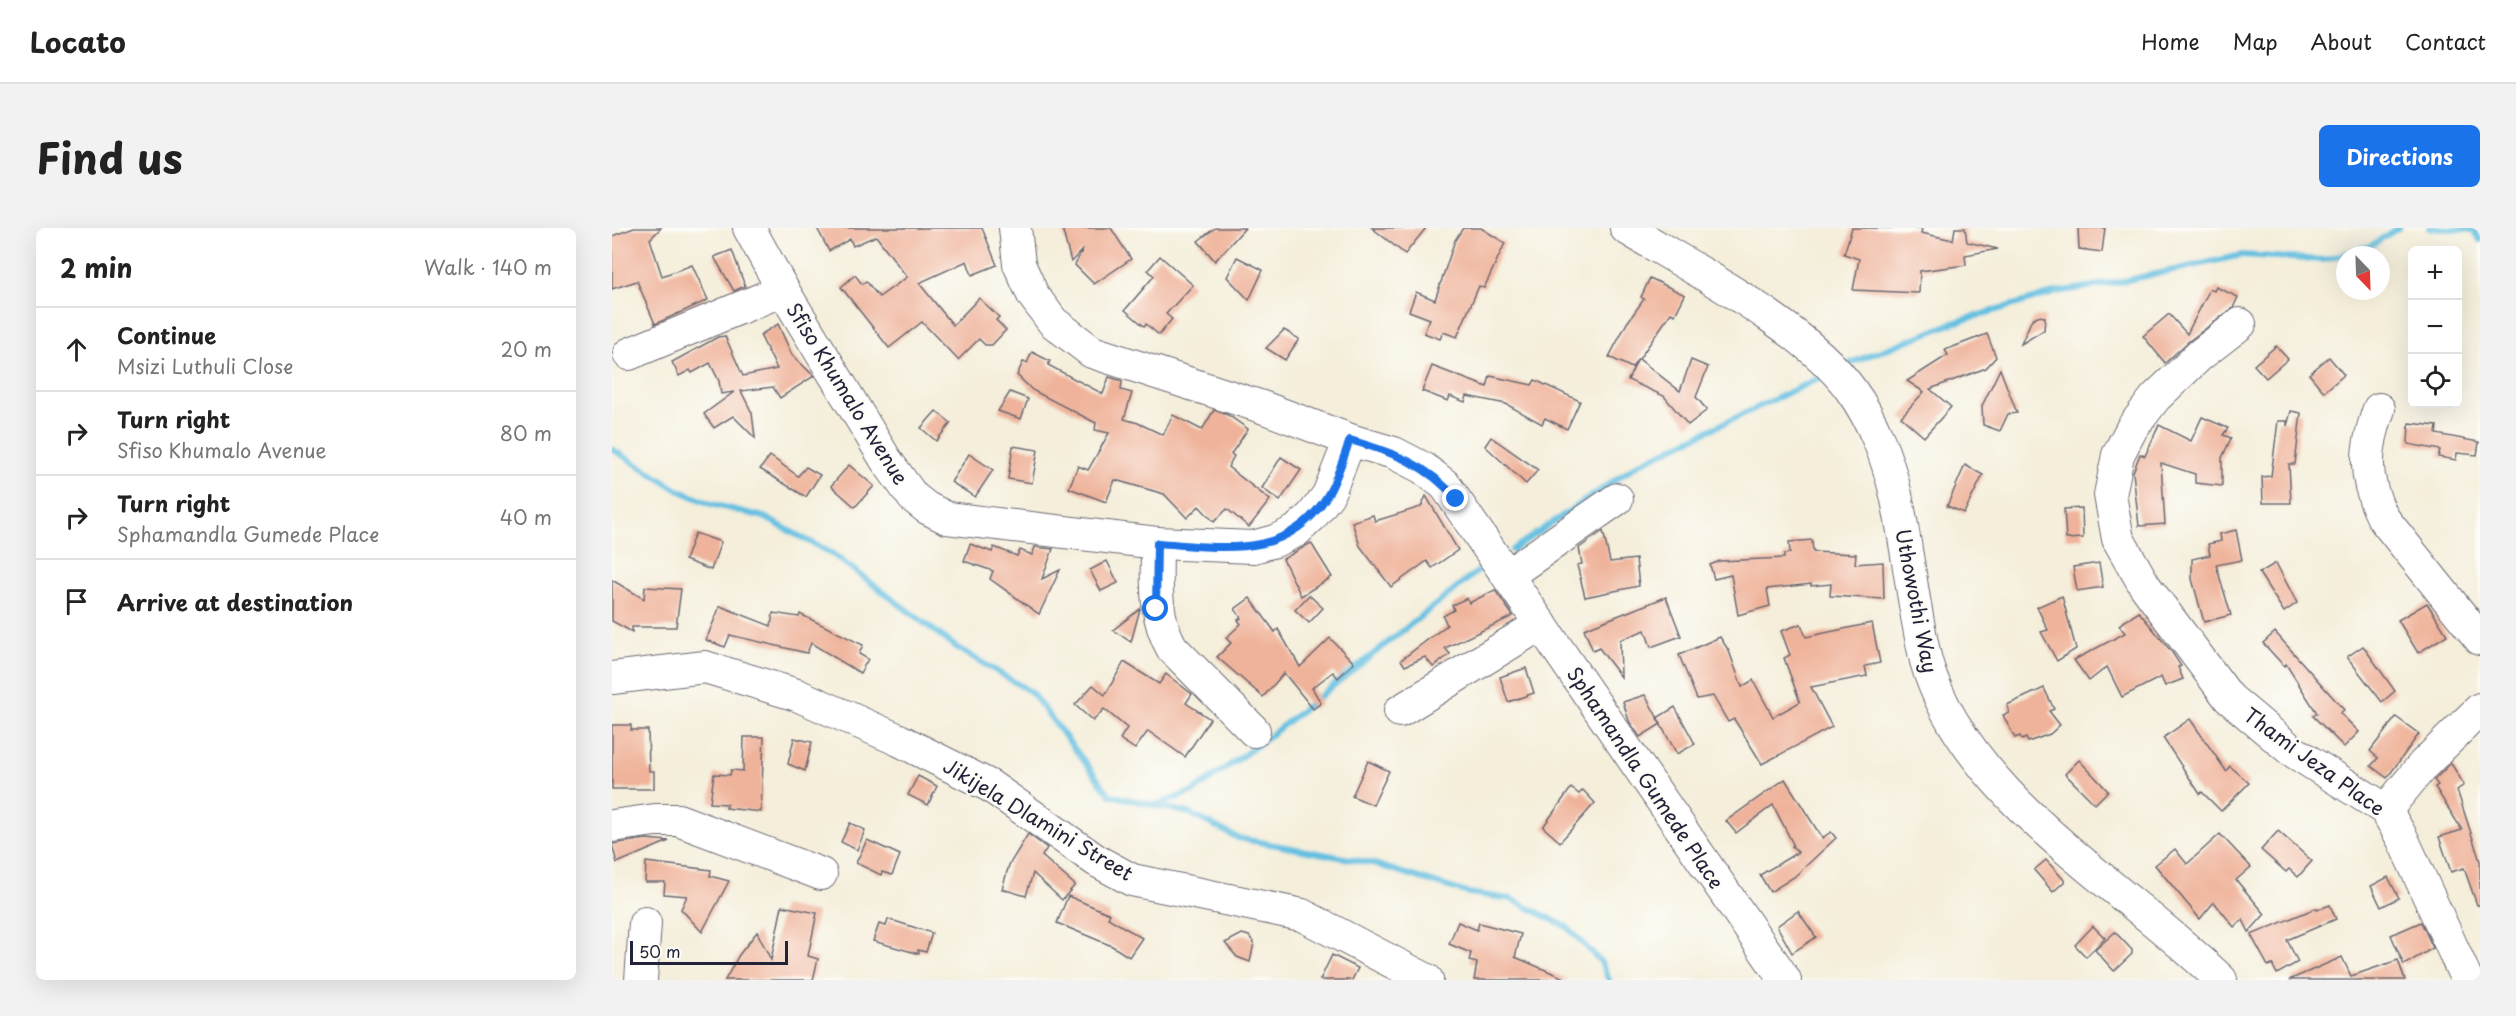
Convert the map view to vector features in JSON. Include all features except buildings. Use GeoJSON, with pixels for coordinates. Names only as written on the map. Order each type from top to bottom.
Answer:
{"type":"FeatureCollection","features":[{"type":"Feature","properties":{"kind":"street","name":"Sfiso Khumalo Avenue"},"geometry":{"type":"LineString","coordinates":[[749,228],[783,290],[886,460],[913,497],[927,508],[947,518],[1157,543],[1253,547],[1275,541],[1296,531],[1312,516],[1328,495],[1350,440]]}},
{"type":"Feature","properties":{"kind":"street","name":"Sphamandla Gumede Place"},"geometry":{"type":"LineString","coordinates":[[1015,228],[1019,264],[1033,295],[1053,322],[1092,352],[1394,453],[1423,468],[1445,485],[1785,980]]}},
{"type":"Feature","properties":{"kind":"street","name":"Uthowothi Way"},"geometry":{"type":"LineString","coordinates":[[1626,228],[1772,318],[1832,368],[1851,390],[1879,441],[1896,494],[1918,628],[1926,662],[1932,683],[1960,736],[2004,790],[2040,825],[2221,980]]}},
{"type":"Feature","properties":{"kind":"street"},"geometry":{"type":"LineString","coordinates":[[629,354],[783,290]]}},
{"type":"Feature","properties":{"kind":"street","name":"Thami Jeza Place"},"geometry":{"type":"LineString","coordinates":[[2240,324],[2200,356],[2138,418],[2118,455],[2110,495],[2118,539],[2145,586],[2229,698],[2291,750],[2386,810],[2402,838],[2467,980]]}},
{"type":"Feature","properties":{"kind":"street"},"geometry":{"type":"LineString","coordinates":[[2379,409],[2366,449],[2367,471],[2377,507],[2383,519],[2480,639]]}},
{"type":"Feature","properties":{"kind":"street"},"geometry":{"type":"LineString","coordinates":[[1508,575],[1617,499]]}},
{"type":"Feature","properties":{"kind":"street"},"geometry":{"type":"LineString","coordinates":[[1157,543],[1156,609],[1164,634],[1172,648],[1254,731]]}},
{"type":"Feature","properties":{"kind":"street"},"geometry":{"type":"LineString","coordinates":[[1400,711],[1541,624]]}},
{"type":"Feature","properties":{"kind":"street","name":"Jikijela Dlamini Street"},"geometry":{"type":"LineString","coordinates":[[612,678],[705,667],[797,695],[899,740],[990,786],[1097,861],[1132,880],[1302,915],[1427,980]]}},
{"type":"Feature","properties":{"kind":"street"},"geometry":{"type":"LineString","coordinates":[[2386,810],[2423,765],[2480,709]]}},
{"type":"Feature","properties":{"kind":"street"},"geometry":{"type":"LineString","coordinates":[[612,826],[655,820],[678,820],[821,874]]}},
{"type":"Feature","properties":{"kind":"street"},"geometry":{"type":"LineString","coordinates":[[641,980],[645,923]]}},
{"type":"Feature","properties":{"kind":"waterway"},"geometry":{"type":"LineString","coordinates":[[1850,363],[1956,322],[2057,292],[2119,282],[2242,255],[2324,260],[2372,245],[2398,228]]}},
{"type":"Feature","properties":{"kind":"waterway"},"geometry":{"type":"LineString","coordinates":[[2429,228],[2474,230],[2480,240]]}},
{"type":"Feature","properties":{"kind":"waterway"},"geometry":{"type":"LineString","coordinates":[[1512,550],[1640,463],[1819,378]]}},
{"type":"Feature","properties":{"kind":"waterway"},"geometry":{"type":"LineString","coordinates":[[612,449],[678,490],[711,504],[764,517],[834,555],[956,647],[1031,692],[1110,795],[1189,813],[1238,838],[1371,863],[1468,893],[1511,899],[1567,927],[1601,962],[1609,980]]}},
{"type":"Feature","properties":{"kind":"waterway"},"geometry":{"type":"LineString","coordinates":[[1157,805],[1194,791],[1267,738],[1482,568]]}},
{"type":"Feature","properties":{"kind":"route"},"geometry":{"type":"LineString","coordinates":[[1156,609],[1157,543],[1253,547],[1275,541],[1296,531],[1312,516],[1328,495],[1350,440],[1394,453],[1423,468],[1445,485],[1456,499]]}}]}
